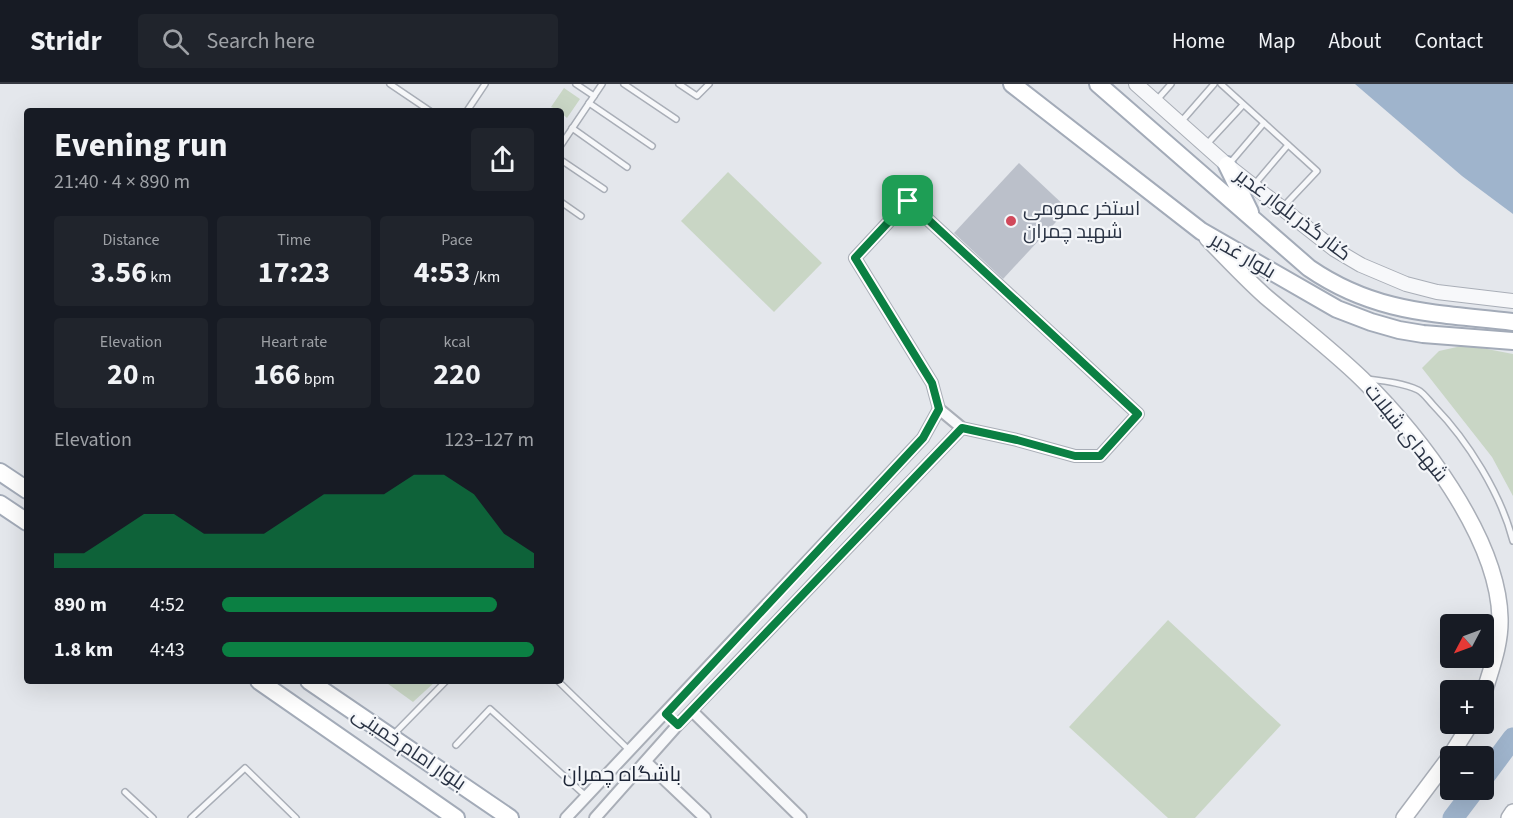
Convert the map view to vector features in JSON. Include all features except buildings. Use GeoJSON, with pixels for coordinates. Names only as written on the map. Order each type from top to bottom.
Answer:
{"type":"FeatureCollection","features":[{"type":"Feature","properties":{"kind":"main road","name":"بلوار غدیر"},"geometry":{"type":"LineString","coordinates":[[1012,84],[1201,231],[1337,309],[1371,322],[1423,334],[1513,340]]}},
{"type":"Feature","properties":{"kind":"main road","name":"بلوار غدیر"},"geometry":{"type":"LineString","coordinates":[[1098,84],[1309,268],[1331,282],[1360,296],[1387,305],[1410,310],[1513,322]]}},
{"type":"Feature","properties":{"kind":"main road"},"geometry":{"type":"LineString","coordinates":[[1227,165],[1253,219]]}},
{"type":"Feature","properties":{"kind":"main road","name":"شهدای شیلات"},"geometry":{"type":"LineString","coordinates":[[1201,231],[1264,294],[1362,378],[1403,425],[1458,498],[1488,557],[1495,581],[1500,620],[1498,642],[1488,680]]}},
{"type":"Feature","properties":{"kind":"main road"},"geometry":{"type":"LineString","coordinates":[[0,472],[24,488]]}},
{"type":"Feature","properties":{"kind":"main road"},"geometry":{"type":"LineString","coordinates":[[0,504],[24,520]]}},
{"type":"Feature","properties":{"kind":"main road","name":"بلوار امام خمینی"},"geometry":{"type":"LineString","coordinates":[[263,684],[456,818]]}},
{"type":"Feature","properties":{"kind":"main road","name":"بلوار امام خمینی"},"geometry":{"type":"LineString","coordinates":[[313,684],[510,818]]}},
{"type":"Feature","properties":{"kind":"main road"},"geometry":{"type":"LineString","coordinates":[[1404,818],[1464,734]]}},
{"type":"Feature","properties":{"kind":"main road"},"geometry":{"type":"LineString","coordinates":[[1509,818],[1513,812]]}},
{"type":"Feature","properties":{"kind":"street","name":"کنار گذر بلوار غدیر"},"geometry":{"type":"LineString","coordinates":[[1136,84],[1227,165],[1334,249],[1361,265],[1406,284],[1437,291],[1513,301]]}},
{"type":"Feature","properties":{"kind":"street"},"geometry":{"type":"LineString","coordinates":[[908,201],[1138,414],[1100,456],[1075,456],[962,428],[939,409],[932,383],[855,258],[908,201]]}},
{"type":"Feature","properties":{"kind":"street"},"geometry":{"type":"LineString","coordinates":[[566,818],[923,438],[939,409]]}},
{"type":"Feature","properties":{"kind":"street"},"geometry":{"type":"LineString","coordinates":[[601,816],[613,798],[678,725],[962,428]]}},
{"type":"Feature","properties":{"kind":"street"},"geometry":{"type":"LineString","coordinates":[[880,484],[895,498]]}},
{"type":"Feature","properties":{"kind":"street"},"geometry":{"type":"LineString","coordinates":[[827,539],[842,553]]}},
{"type":"Feature","properties":{"kind":"street"},"geometry":{"type":"LineString","coordinates":[[774,597],[788,610]]}},
{"type":"Feature","properties":{"kind":"street"},"geometry":{"type":"LineString","coordinates":[[718,658],[731,670]]}},
{"type":"Feature","properties":{"kind":"street"},"geometry":{"type":"LineString","coordinates":[[692,711],[801,818]]}},
{"type":"Feature","properties":{"kind":"street"},"geometry":{"type":"LineString","coordinates":[[666,714],[678,725]]}},
{"type":"Feature","properties":{"kind":"street"},"geometry":{"type":"LineString","coordinates":[[646,762],[705,818]]}},
{"type":"Feature","properties":{"kind":"street"},"geometry":{"type":"LineString","coordinates":[[598,785],[613,798]]}},
{"type":"Feature","properties":{"kind":"lane"},"geometry":{"type":"LineString","coordinates":[[390,84],[426,108]]}},
{"type":"Feature","properties":{"kind":"lane"},"geometry":{"type":"LineString","coordinates":[[468,108],[485,84]]}},
{"type":"Feature","properties":{"kind":"lane"},"geometry":{"type":"LineString","coordinates":[[576,84],[594,96]]}},
{"type":"Feature","properties":{"kind":"lane"},"geometry":{"type":"LineString","coordinates":[[564,140],[602,84]]}},
{"type":"Feature","properties":{"kind":"lane"},"geometry":{"type":"LineString","coordinates":[[624,84],[676,119]]}},
{"type":"Feature","properties":{"kind":"lane"},"geometry":{"type":"LineString","coordinates":[[679,84],[697,96],[709,84]]}},
{"type":"Feature","properties":{"kind":"lane"},"geometry":{"type":"LineString","coordinates":[[1155,102],[1171,84]]}},
{"type":"Feature","properties":{"kind":"lane"},"geometry":{"type":"LineString","coordinates":[[1180,123],[1214,84]]}},
{"type":"Feature","properties":{"kind":"lane"},"geometry":{"type":"LineString","coordinates":[[1221,84],[1317,171],[1282,208]]}},
{"type":"Feature","properties":{"kind":"lane"},"geometry":{"type":"LineString","coordinates":[[589,103],[651,147]]}},
{"type":"Feature","properties":{"kind":"lane"},"geometry":{"type":"LineString","coordinates":[[1206,146],[1243,105]]}},
{"type":"Feature","properties":{"kind":"lane"},"geometry":{"type":"LineString","coordinates":[[1227,165],[1264,123]]}},
{"type":"Feature","properties":{"kind":"lane"},"geometry":{"type":"LineString","coordinates":[[572,128],[627,167]]}},
{"type":"Feature","properties":{"kind":"lane"},"geometry":{"type":"LineString","coordinates":[[1253,185],[1288,145]]}},
{"type":"Feature","properties":{"kind":"lane"},"geometry":{"type":"LineString","coordinates":[[564,162],[604,189]]}},
{"type":"Feature","properties":{"kind":"lane"},"geometry":{"type":"LineString","coordinates":[[564,203],[581,216]]}},
{"type":"Feature","properties":{"kind":"lane"},"geometry":{"type":"LineString","coordinates":[[1362,378],[1419,390],[1451,423],[1483,473],[1509,527],[1513,541]]}},
{"type":"Feature","properties":{"kind":"lane"},"geometry":{"type":"LineString","coordinates":[[391,737],[443,684]]}},
{"type":"Feature","properties":{"kind":"lane"},"geometry":{"type":"LineString","coordinates":[[561,684],[630,751]]}},
{"type":"Feature","properties":{"kind":"lane"},"geometry":{"type":"LineString","coordinates":[[456,745],[490,709],[587,796]]}},
{"type":"Feature","properties":{"kind":"lane"},"geometry":{"type":"LineString","coordinates":[[191,818],[245,768],[296,818]]}},
{"type":"Feature","properties":{"kind":"lane"},"geometry":{"type":"LineString","coordinates":[[125,792],[153,818]]}},
{"type":"Feature","properties":{"kind":"green space"},"geometry":{"type":"Polygon","coordinates":[[[564,88],[580,99],[567,118],[564,116],[564,108],[551,107],[564,88]]]}},
{"type":"Feature","properties":{"kind":"green space"},"geometry":{"type":"Polygon","coordinates":[[[728,172],[822,263],[774,312],[681,221],[728,172]]]}},
{"type":"Feature","properties":{"kind":"green space"},"geometry":{"type":"Polygon","coordinates":[[[1466,345],[1513,354],[1513,496],[1492,457],[1422,368],[1439,351],[1466,345]]]}},
{"type":"Feature","properties":{"kind":"green space"},"geometry":{"type":"Polygon","coordinates":[[[1168,620],[1281,725],[1195,818],[1168,818],[1069,727],[1168,620]]]}},
{"type":"Feature","properties":{"kind":"green space"},"geometry":{"type":"Polygon","coordinates":[[[388,684],[433,684],[413,702],[388,684]]]}},
{"type":"Feature","properties":{"kind":"water"},"geometry":{"type":"Polygon","coordinates":[[[1355,84],[1513,84],[1513,214],[1462,176],[1355,84]]]}},
{"type":"Feature","properties":{"kind":"waterway"},"geometry":{"type":"LineString","coordinates":[[1494,764],[1513,738]]}},
{"type":"Feature","properties":{"kind":"waterway"},"geometry":{"type":"LineString","coordinates":[[1453,818],[1467,800]]}},
{"type":"Feature","properties":{"kind":"place","name":"استخر عمومی شهید چمران"},"geometry":{"type":"Point","coordinates":[1011,221]}},
{"type":"Feature","properties":{"kind":"district","name":"باشگاه چمران"},"geometry":{"type":"Point","coordinates":[622,774]}},
{"type":"Feature","properties":{"kind":"route"},"geometry":{"type":"LineString","coordinates":[[908,201],[1138,414],[1100,456],[1075,456],[962,428],[678,725],[666,714],[923,438],[939,409],[932,383],[855,258],[908,201]]}}]}
